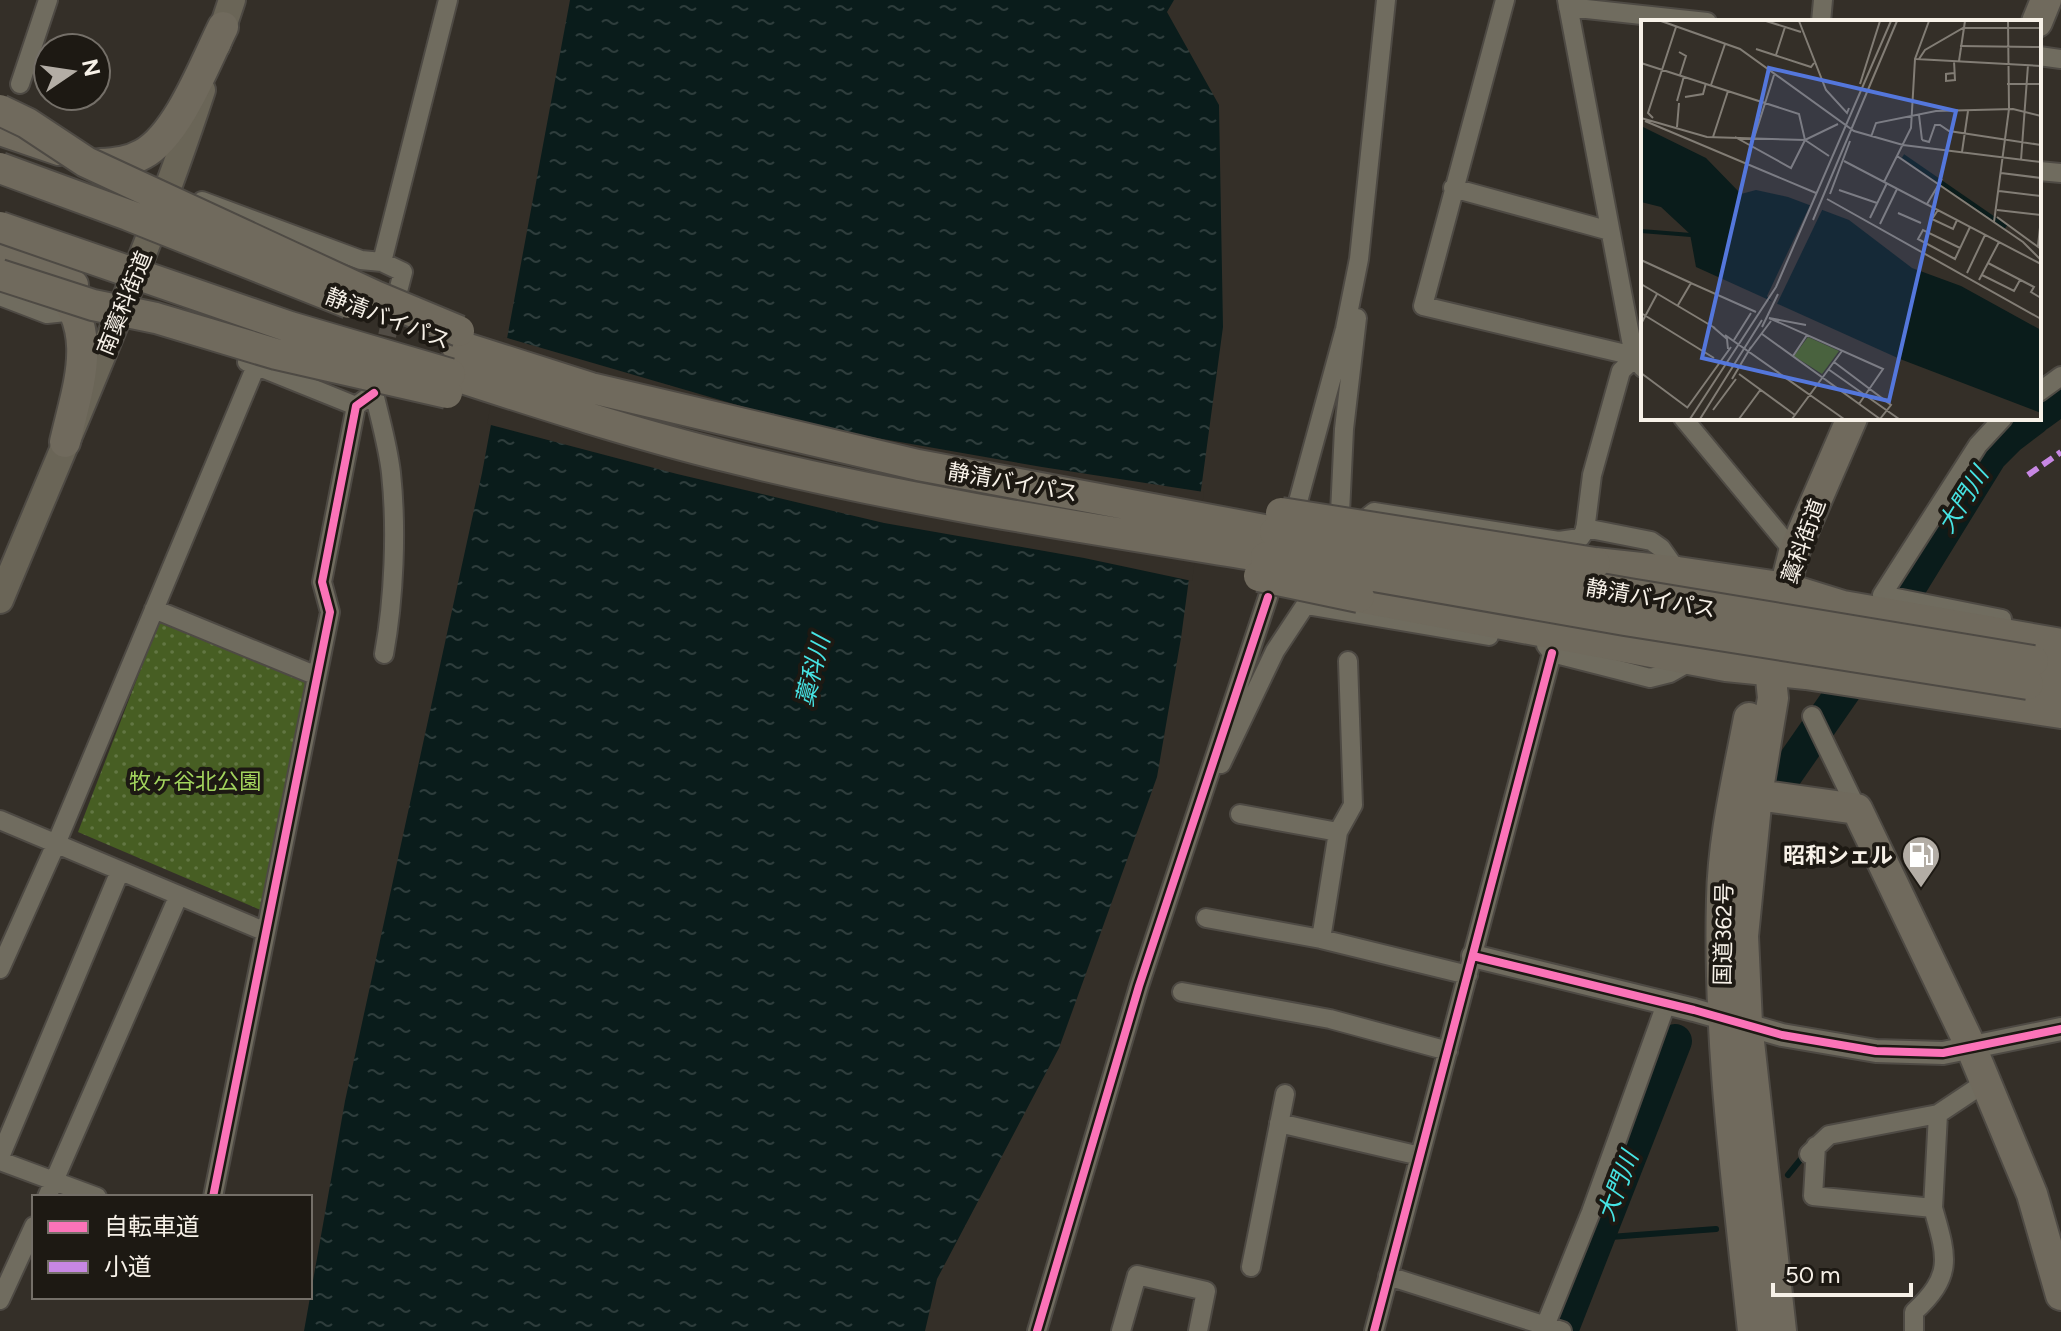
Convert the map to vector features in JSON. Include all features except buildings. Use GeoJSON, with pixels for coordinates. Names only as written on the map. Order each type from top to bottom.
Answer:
{"type":"FeatureCollection","features":[{"type":"Feature","properties":{"kind":"highway"},"geometry":{"type":"LineString","coordinates":[[2038,20],[2046,0]]}},
{"type":"Feature","properties":{"kind":"highway"},"geometry":{"type":"LineString","coordinates":[[100,164],[130,160],[145,153],[163,138],[177,118],[228,14]]}},
{"type":"Feature","properties":{"kind":"highway"},"geometry":{"type":"LineString","coordinates":[[0,110],[27,123],[86,162],[375,296],[459,331],[648,400]]}},
{"type":"Feature","properties":{"kind":"highway"},"geometry":{"type":"LineString","coordinates":[[0,130],[170,188]]}},
{"type":"Feature","properties":{"kind":"highway","name":"静清バイパス"},"geometry":{"type":"LineString","coordinates":[[0,168],[128,215],[456,345],[578,385],[918,465],[2041,670],[2061,690]]}},
{"type":"Feature","properties":{"kind":"highway","name":"静清バイパス"},"geometry":{"type":"LineString","coordinates":[[0,227],[290,327],[630,431],[747,461],[1023,518],[1282,559],[1625,620],[2041,670]]}},
{"type":"Feature","properties":{"kind":"highway"},"geometry":{"type":"LineString","coordinates":[[0,256],[124,305]]}},
{"type":"Feature","properties":{"kind":"highway"},"geometry":{"type":"LineString","coordinates":[[0,275],[93,305],[156,318],[276,354],[630,431]]}},
{"type":"Feature","properties":{"kind":"highway"},"geometry":{"type":"LineString","coordinates":[[47,275],[64,292],[75,311],[84,350],[65,442]]}},
{"type":"Feature","properties":{"kind":"highway","name":"藁科街道"},"geometry":{"type":"LineString","coordinates":[[1770,669],[1794,552],[1851,420]]}},
{"type":"Feature","properties":{"kind":"highway"},"geometry":{"type":"LineString","coordinates":[[1038,486],[1314,517],[1595,563],[1785,588],[1843,606],[2061,644]]}},
{"type":"Feature","properties":{"kind":"highway"},"geometry":{"type":"LineString","coordinates":[[1023,518],[1259,576],[1694,660],[2061,713]]}},
{"type":"Feature","properties":{"kind":"highway","name":"国道362号"},"geometry":{"type":"LineString","coordinates":[[1770,669],[1773,698],[1757,795],[1734,1021],[1781,1331]]}},
{"type":"Feature","properties":{"kind":"highway","name":"国道362号"},"geometry":{"type":"LineString","coordinates":[[1753,1331],[1734,1021],[1722,896],[1730,822],[1753,695],[1770,669]]}},
{"type":"Feature","properties":{"kind":"highway"},"geometry":{"type":"LineString","coordinates":[[1757,795],[1857,809],[1986,1082],[2032,1194],[2061,1295]]}},
{"type":"Feature","properties":{"kind":"main road","name":"南藁科街道"},"geometry":{"type":"LineString","coordinates":[[0,600],[170,188],[228,14]]}},
{"type":"Feature","properties":{"kind":"street"},"geometry":{"type":"LineString","coordinates":[[20,84],[48,0]]}},
{"type":"Feature","properties":{"kind":"street"},"geometry":{"type":"LineString","coordinates":[[382,262],[448,0]]}},
{"type":"Feature","properties":{"kind":"street"},"geometry":{"type":"LineString","coordinates":[[1293,520],[1345,329],[1359,259],[1386,0]]}},
{"type":"Feature","properties":{"kind":"street"},"geometry":{"type":"LineString","coordinates":[[1505,0],[1423,306],[1640,359]]}},
{"type":"Feature","properties":{"kind":"street"},"geometry":{"type":"LineString","coordinates":[[1821,20],[1823,0]]}},
{"type":"Feature","properties":{"kind":"street"},"geometry":{"type":"LineString","coordinates":[[1640,359],[1610,231],[1567,3],[1692,20]]}},
{"type":"Feature","properties":{"kind":"street"},"geometry":{"type":"LineString","coordinates":[[2041,56],[2061,59]]}},
{"type":"Feature","properties":{"kind":"street"},"geometry":{"type":"LineString","coordinates":[[2041,171],[2061,173]]}},
{"type":"Feature","properties":{"kind":"street"},"geometry":{"type":"LineString","coordinates":[[170,188],[361,260],[382,262],[403,272],[397,295]]}},
{"type":"Feature","properties":{"kind":"street"},"geometry":{"type":"LineString","coordinates":[[1453,188],[1610,231]]}},
{"type":"Feature","properties":{"kind":"street"},"geometry":{"type":"LineString","coordinates":[[1340,513],[1344,429],[1359,304],[1359,259]]}},
{"type":"Feature","properties":{"kind":"street"},"geometry":{"type":"LineString","coordinates":[[0,296],[47,314],[75,311]]}},
{"type":"Feature","properties":{"kind":"street"},"geometry":{"type":"LineString","coordinates":[[124,305],[256,366],[356,406]]}},
{"type":"Feature","properties":{"kind":"street"},"geometry":{"type":"LineString","coordinates":[[1346,614],[1369,516],[1374,512],[1559,541],[1580,538],[1585,528],[1592,475],[1621,371],[1640,359]]}},
{"type":"Feature","properties":{"kind":"street"},"geometry":{"type":"LineString","coordinates":[[0,969],[56,844],[256,366]]}},
{"type":"Feature","properties":{"kind":"street"},"geometry":{"type":"LineString","coordinates":[[2041,389],[2061,376]]}},
{"type":"Feature","properties":{"kind":"street"},"geometry":{"type":"LineString","coordinates":[[213,1195],[330,612],[322,582],[356,406],[374,393],[391,471],[392,557],[384,654]]}},
{"type":"Feature","properties":{"kind":"street"},"geometry":{"type":"LineString","coordinates":[[1685,420],[1794,552]]}},
{"type":"Feature","properties":{"kind":"street"},"geometry":{"type":"LineString","coordinates":[[2001,420],[1978,445],[1882,595],[2061,631]]}},
{"type":"Feature","properties":{"kind":"street"},"geometry":{"type":"LineString","coordinates":[[1585,528],[1651,541],[1661,548],[1678,572]]}},
{"type":"Feature","properties":{"kind":"street"},"geometry":{"type":"LineString","coordinates":[[1037,1331],[1139,986],[1268,597]]}},
{"type":"Feature","properties":{"kind":"street"},"geometry":{"type":"LineString","coordinates":[[1197,808],[1226,756],[1275,651],[1308,602],[1346,614],[1545,645],[1552,653],[1650,678],[1670,673],[1694,660]]}},
{"type":"Feature","properties":{"kind":"street"},"geometry":{"type":"LineString","coordinates":[[154,609],[317,676]]}},
{"type":"Feature","properties":{"kind":"street"},"geometry":{"type":"LineString","coordinates":[[1374,1331],[1552,653]]}},
{"type":"Feature","properties":{"kind":"street"},"geometry":{"type":"LineString","coordinates":[[1321,939],[1338,832],[1353,805],[1348,661]]}},
{"type":"Feature","properties":{"kind":"street"},"geometry":{"type":"LineString","coordinates":[[1812,716],[1857,809]]}},
{"type":"Feature","properties":{"kind":"street"},"geometry":{"type":"LineString","coordinates":[[1240,814],[1338,832]]}},
{"type":"Feature","properties":{"kind":"street"},"geometry":{"type":"LineString","coordinates":[[0,820],[266,932]]}},
{"type":"Feature","properties":{"kind":"street"},"geometry":{"type":"LineString","coordinates":[[86,1195],[51,1189],[0,1159],[120,871]]}},
{"type":"Feature","properties":{"kind":"street"},"geometry":{"type":"LineString","coordinates":[[51,1189],[178,897]]}},
{"type":"Feature","properties":{"kind":"street"},"geometry":{"type":"LineString","coordinates":[[1206,918],[1666,1004],[1782,1035],[1876,1051],[1943,1053],[2061,1029]]}},
{"type":"Feature","properties":{"kind":"street"},"geometry":{"type":"LineString","coordinates":[[1182,992],[1330,1019],[1448,1051]]}},
{"type":"Feature","properties":{"kind":"street"},"geometry":{"type":"LineString","coordinates":[[1388,1276],[1550,1329],[1666,1004]]}},
{"type":"Feature","properties":{"kind":"street"},"geometry":{"type":"LineString","coordinates":[[1933,1208],[1813,1196],[1812,1150],[1829,1135],[1938,1114],[1986,1082]]}},
{"type":"Feature","properties":{"kind":"street"},"geometry":{"type":"LineString","coordinates":[[1251,1267],[1285,1094]]}},
{"type":"Feature","properties":{"kind":"street"},"geometry":{"type":"LineString","coordinates":[[1914,1331],[1914,1312],[1934,1293],[1944,1270],[1943,1243],[1933,1208],[1938,1114]]}},
{"type":"Feature","properties":{"kind":"street"},"geometry":{"type":"LineString","coordinates":[[1279,1123],[1420,1156]]}},
{"type":"Feature","properties":{"kind":"street"},"geometry":{"type":"LineString","coordinates":[[0,1300],[32,1230]]}},
{"type":"Feature","properties":{"kind":"street"},"geometry":{"type":"LineString","coordinates":[[1121,1331],[1137,1275],[1206,1291],[1198,1331]]}},
{"type":"Feature","properties":{"kind":"green space","name":"牧ヶ谷北公園"},"geometry":{"type":"Polygon","coordinates":[[[160,619],[308,683],[263,911],[78,832],[160,619]]]}},
{"type":"Feature","properties":{"kind":"water","name":"藁科川"},"geometry":{"type":"Polygon","coordinates":[[[570,0],[1174,0],[1167,12],[1219,105],[1223,327],[1181,638],[1157,777],[1059,1048],[937,1279],[925,1331],[304,1331],[345,1101],[482,473],[570,0]]]}},
{"type":"Feature","properties":{"kind":"pier"},"geometry":{"type":"Polygon","coordinates":[[[504,337],[809,426],[1204,492],[1192,581],[1084,558],[884,523],[677,474],[487,424],[504,337]]]}},
{"type":"Feature","properties":{"kind":"waterway","name":"大門川"},"geometry":{"type":"LineString","coordinates":[[2041,413],[2061,398]]}},
{"type":"Feature","properties":{"kind":"waterway","name":"大門川"},"geometry":{"type":"LineString","coordinates":[[1905,594],[1990,456],[2031,420]]}},
{"type":"Feature","properties":{"kind":"waterway","name":"大門川"},"geometry":{"type":"LineString","coordinates":[[1786,774],[1845,689]]}},
{"type":"Feature","properties":{"kind":"waterway","name":"大門川"},"geometry":{"type":"LineString","coordinates":[[1561,1331],[1675,1041]]}},
{"type":"Feature","properties":{"kind":"waterway"},"geometry":{"type":"LineString","coordinates":[[1788,1175],[1801,1159]]}},
{"type":"Feature","properties":{"kind":"waterway"},"geometry":{"type":"LineString","coordinates":[[1597,1238],[1716,1229]]}},
{"type":"Feature","properties":{"kind":"tunnel"},"geometry":{"type":"LineString","coordinates":[[381,362],[396,297]]}},
{"type":"Feature","properties":{"kind":"marked path"},"geometry":{"type":"LineString","coordinates":[[2028,475],[2061,452]]}},
{"type":"Feature","properties":{"kind":"cycle path"},"geometry":{"type":"LineString","coordinates":[[213,1195],[330,612],[322,582],[356,406],[374,393]]}},
{"type":"Feature","properties":{"kind":"cycle path"},"geometry":{"type":"LineString","coordinates":[[1037,1331],[1139,986],[1268,597]]}},
{"type":"Feature","properties":{"kind":"cycle path"},"geometry":{"type":"LineString","coordinates":[[1374,1331],[1552,653]]}},
{"type":"Feature","properties":{"kind":"cycle path"},"geometry":{"type":"LineString","coordinates":[[1473,956],[1694,1010],[1782,1035],[1876,1051],[1943,1053],[2061,1029]]}},
{"type":"Feature","properties":{"kind":"place","name":"昭和シェル"},"geometry":{"type":"Point","coordinates":[1921,889]}}]}
